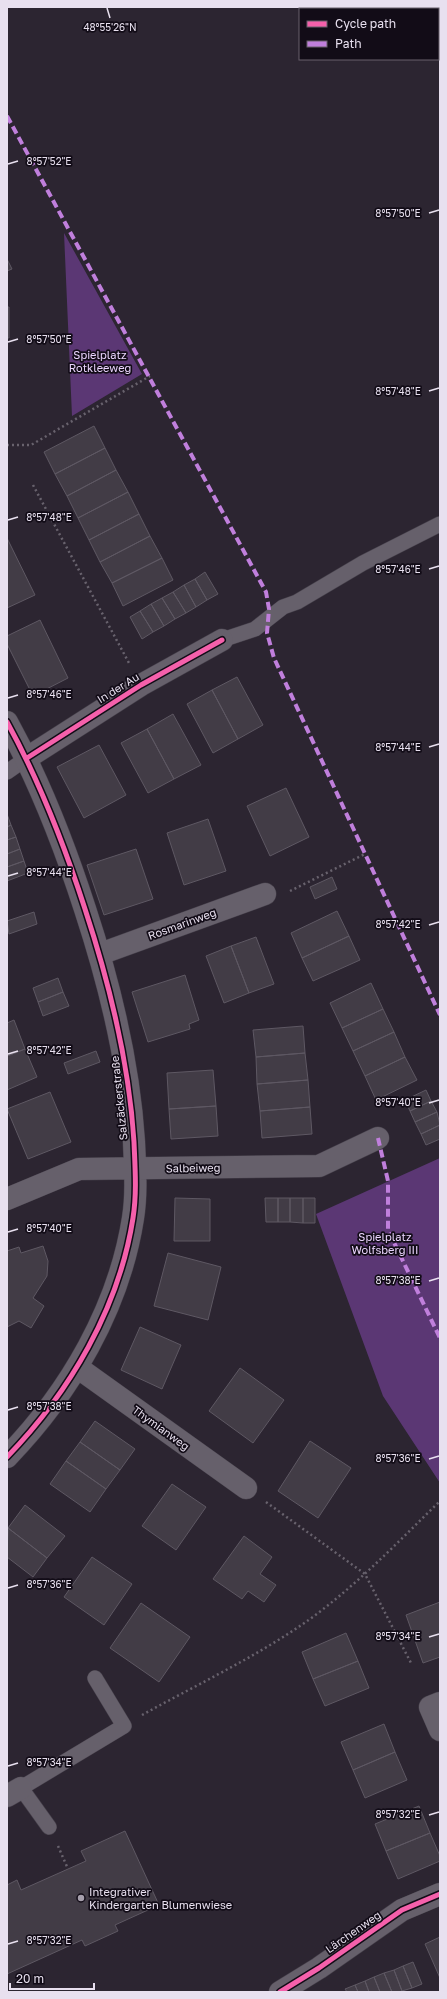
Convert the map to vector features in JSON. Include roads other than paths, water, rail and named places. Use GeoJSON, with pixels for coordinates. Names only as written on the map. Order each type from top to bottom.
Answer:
{"type":"FeatureCollection","features":[{"type":"Feature","properties":{"kind":"street","name":"In der Au"},"geometry":{"type":"LineString","coordinates":[[27,758],[141,685],[222,640]]}},
{"type":"Feature","properties":{"kind":"street","name":"Salzäckerstraße"},"geometry":{"type":"LineString","coordinates":[[7,722],[27,758],[65,848],[100,954],[124,1053],[132,1117],[135,1169],[134,1216],[121,1271],[105,1316],[76,1367],[22,1442],[7,1457]]}},
{"type":"Feature","properties":{"kind":"street","name":"Rosmarinweg"},"geometry":{"type":"LineString","coordinates":[[100,954],[265,894]]}},
{"type":"Feature","properties":{"kind":"street","name":"Salbeiweg"},"geometry":{"type":"LineString","coordinates":[[7,1199],[79,1169],[319,1166],[378,1138]]}},
{"type":"Feature","properties":{"kind":"street","name":"Thymianweg"},"geometry":{"type":"LineString","coordinates":[[76,1367],[246,1488]]}},
{"type":"Feature","properties":{"kind":"street"},"geometry":{"type":"LineString","coordinates":[[440,1703],[430,1707],[440,1730]]}},
{"type":"Feature","properties":{"kind":"street","name":"Lärchenweg"},"geometry":{"type":"LineString","coordinates":[[280,1992],[320,1968],[402,1910],[440,1894]]}},
{"type":"Feature","properties":{"kind":"lane","name":"In der Au"},"geometry":{"type":"LineString","coordinates":[[222,640],[255,629],[283,607],[297,602],[363,564],[440,524]]}},
{"type":"Feature","properties":{"kind":"lane"},"geometry":{"type":"LineString","coordinates":[[7,772],[27,758]]}},
{"type":"Feature","properties":{"kind":"lane"},"geometry":{"type":"LineString","coordinates":[[49,1827],[14,1792],[124,1726],[95,1678]]}},
{"type":"Feature","properties":{"kind":"place","name":"Integrativer Kindergarten Blumenwiese"},"geometry":{"type":"Point","coordinates":[81,1898]}},
{"type":"Feature","properties":{"kind":"park label","name":"Spielplatz Rotkleeweg"},"geometry":{"type":"Point","coordinates":[100,361]}},
{"type":"Feature","properties":{"kind":"park label","name":"Spielplatz Wolfsberg III"},"geometry":{"type":"Point","coordinates":[385,1243]}}]}
